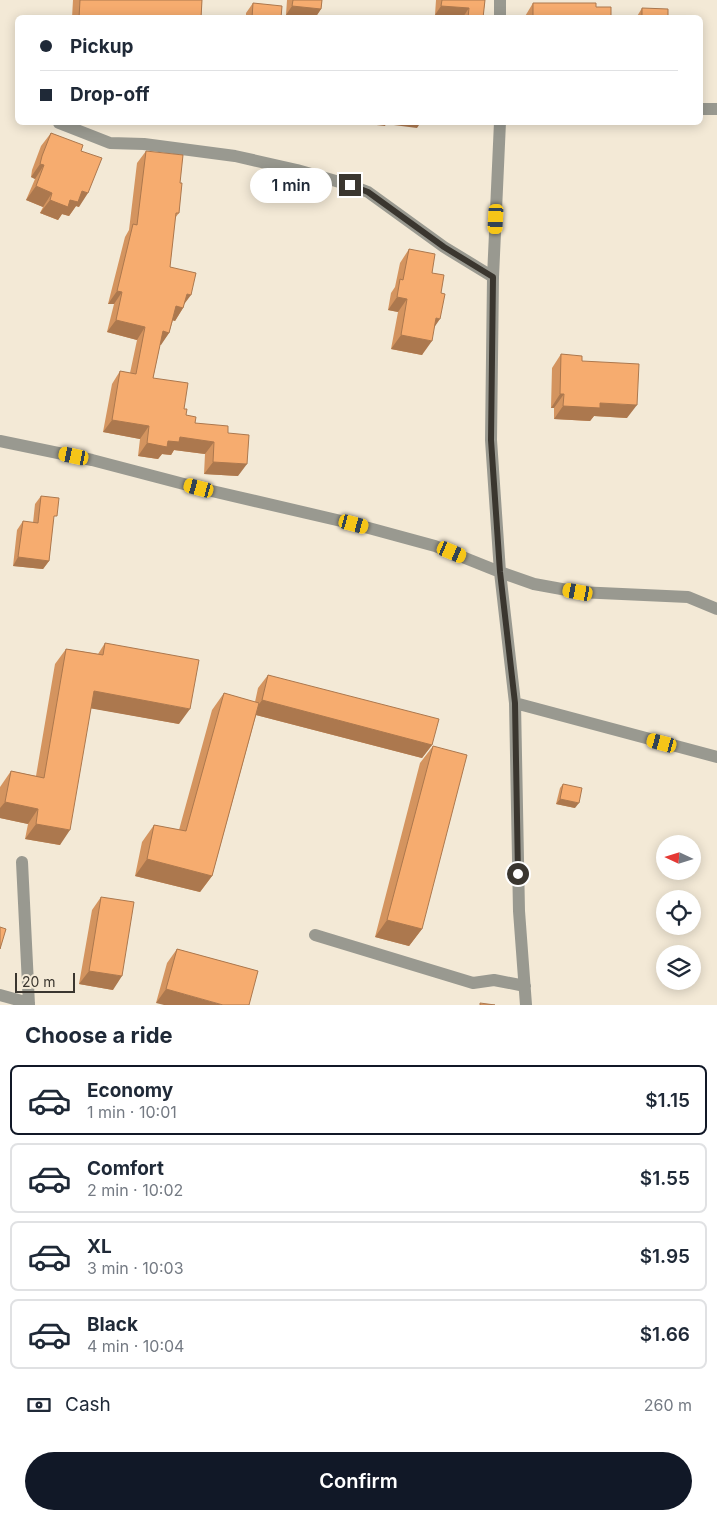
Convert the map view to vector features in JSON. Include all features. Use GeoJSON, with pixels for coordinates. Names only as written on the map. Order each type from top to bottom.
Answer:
{"type":"FeatureCollection","features":[{"type":"Feature","properties":{"kind":"street"},"geometry":{"type":"LineString","coordinates":[[500,0],[500,15]]}},
{"type":"Feature","properties":{"kind":"street"},"geometry":{"type":"LineString","coordinates":[[703,109],[717,109]]}},
{"type":"Feature","properties":{"kind":"street"},"geometry":{"type":"LineString","coordinates":[[62,125],[110,143],[144,144],[235,156],[297,170],[350,185],[368,192],[444,247],[493,277]]}},
{"type":"Feature","properties":{"kind":"street"},"geometry":{"type":"LineString","coordinates":[[500,125],[493,277],[491,440],[500,572],[515,703],[519,912],[526,1005]]}},
{"type":"Feature","properties":{"kind":"street"},"geometry":{"type":"LineString","coordinates":[[0,441],[92,460],[199,488],[354,524],[435,546],[534,584],[578,592],[688,597],[717,609]]}},
{"type":"Feature","properties":{"kind":"street"},"geometry":{"type":"LineString","coordinates":[[515,703],[717,757]]}},
{"type":"Feature","properties":{"kind":"street"},"geometry":{"type":"LineString","coordinates":[[0,995],[29,1004],[22,862]]}},
{"type":"Feature","properties":{"kind":"street"},"geometry":{"type":"LineString","coordinates":[[315,935],[473,983],[494,980],[525,986]]}},
{"type":"Feature","properties":{"kind":"building"},"geometry":{"type":"Polygon","coordinates":[[[80,0],[202,0],[201,15],[79,15],[80,0]]]}},
{"type":"Feature","properties":{"kind":"building"},"geometry":{"type":"Polygon","coordinates":[[[293,0],[322,0],[321,9],[292,6],[293,0]]]}},
{"type":"Feature","properties":{"kind":"building"},"geometry":{"type":"Polygon","coordinates":[[[442,0],[485,0],[483,15],[468,15],[469,8],[441,6],[442,0]]]}},
{"type":"Feature","properties":{"kind":"building"},"geometry":{"type":"Polygon","coordinates":[[[253,3],[282,6],[281,15],[252,15],[253,3]]]}},
{"type":"Feature","properties":{"kind":"building"},"geometry":{"type":"Polygon","coordinates":[[[533,3],[596,3],[596,7],[611,7],[611,15],[533,15],[533,3]]]}},
{"type":"Feature","properties":{"kind":"building"},"geometry":{"type":"Polygon","coordinates":[[[642,8],[668,9],[668,15],[642,15],[642,8]]]}},
{"type":"Feature","properties":{"kind":"building"},"geometry":{"type":"Polygon","coordinates":[[[51,133],[83,145],[81,151],[102,158],[88,193],[82,191],[78,202],[70,200],[68,207],[50,200],[52,193],[36,186],[44,165],[40,164],[42,156],[51,133]]]}},
{"type":"Feature","properties":{"kind":"building"},"geometry":{"type":"Polygon","coordinates":[[[146,151],[183,155],[179,213],[176,213],[170,267],[196,273],[191,295],[187,294],[183,308],[176,306],[169,333],[163,331],[153,378],[188,383],[184,409],[187,409],[186,415],[196,417],[195,423],[228,426],[228,433],[249,435],[247,464],[213,462],[214,442],[180,437],[179,442],[168,441],[167,447],[147,443],[149,426],[112,420],[120,371],[136,374],[145,327],[116,320],[122,292],[117,291],[133,224],[137,225],[146,151]]]}},
{"type":"Feature","properties":{"kind":"building"},"geometry":{"type":"Polygon","coordinates":[[[409,249],[435,254],[432,273],[444,275],[441,293],[445,294],[440,319],[436,318],[432,341],[401,335],[407,299],[397,297],[400,279],[403,280],[409,249]]]}},
{"type":"Feature","properties":{"kind":"building"},"geometry":{"type":"Polygon","coordinates":[[[561,354],[582,356],[582,361],[639,364],[637,405],[600,403],[600,408],[563,406],[564,394],[560,394],[561,354]]]}},
{"type":"Feature","properties":{"kind":"building"},"geometry":{"type":"Polygon","coordinates":[[[41,496],[59,498],[57,516],[54,516],[49,561],[18,557],[23,521],[38,523],[41,496]]]}},
{"type":"Feature","properties":{"kind":"building"},"geometry":{"type":"Polygon","coordinates":[[[105,643],[199,660],[190,709],[94,691],[70,830],[36,824],[38,809],[5,802],[11,771],[44,778],[66,649],[103,655],[105,643]]]}},
{"type":"Feature","properties":{"kind":"building"},"geometry":{"type":"Polygon","coordinates":[[[268,675],[439,719],[432,745],[262,700],[268,675]]]}},
{"type":"Feature","properties":{"kind":"building"},"geometry":{"type":"Polygon","coordinates":[[[224,693],[259,703],[212,876],[147,859],[154,825],[186,831],[224,693]]]}},
{"type":"Feature","properties":{"kind":"building"},"geometry":{"type":"Polygon","coordinates":[[[433,746],[467,755],[422,929],[387,920],[433,746]]]}},
{"type":"Feature","properties":{"kind":"building"},"geometry":{"type":"Polygon","coordinates":[[[563,784],[582,788],[579,803],[560,799],[563,784]]]}},
{"type":"Feature","properties":{"kind":"building"},"geometry":{"type":"Polygon","coordinates":[[[101,897],[134,902],[122,976],[89,971],[101,897]]]}},
{"type":"Feature","properties":{"kind":"building"},"geometry":{"type":"Polygon","coordinates":[[[0,927],[6,929],[0,949],[0,927]]]}},
{"type":"Feature","properties":{"kind":"building"},"geometry":{"type":"Polygon","coordinates":[[[177,949],[258,971],[249,1005],[223,1005],[166,989],[177,949]]]}},
{"type":"Feature","properties":{"kind":"route"},"geometry":{"type":"LineString","coordinates":[[350,185],[368,192],[444,247],[493,277],[491,440],[500,572],[515,703],[518,874]]}}]}
